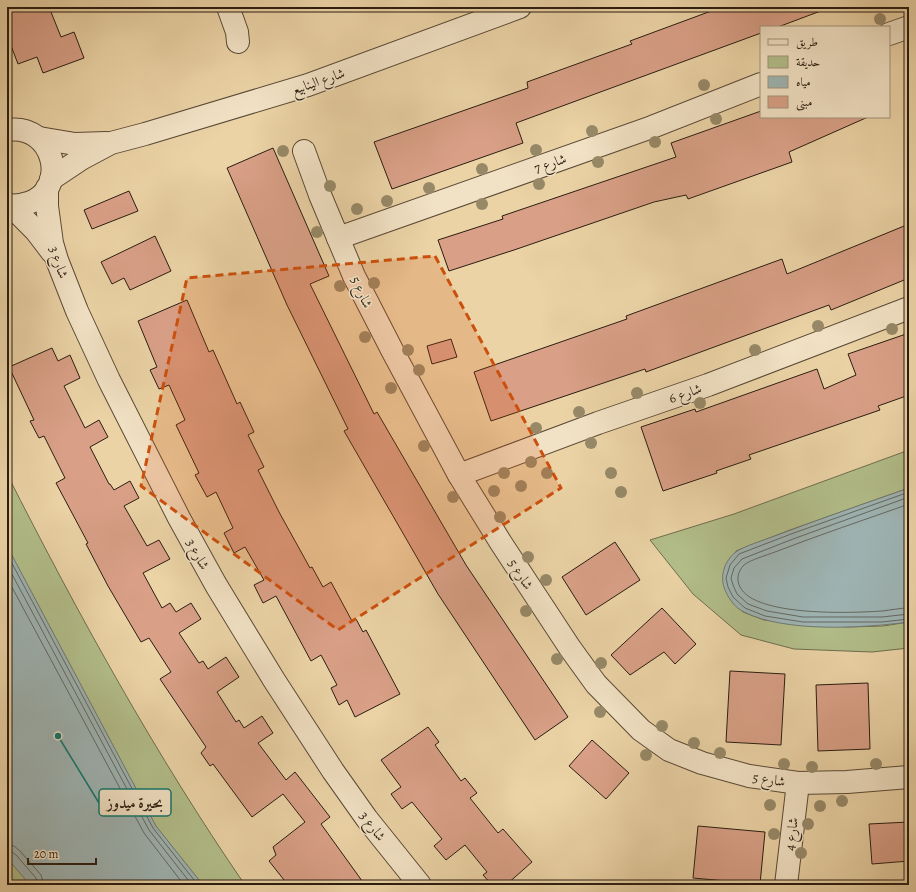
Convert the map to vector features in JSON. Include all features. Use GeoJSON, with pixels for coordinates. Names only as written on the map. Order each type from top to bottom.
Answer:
{"type":"FeatureCollection","features":[{"type":"Feature","properties":{"kind":"street"},"geometry":{"type":"LineString","coordinates":[[228,7],[237,32],[238,42]]}},
{"type":"Feature","properties":{"kind":"street","name":"شارع الينابيع"},"geometry":{"type":"LineString","coordinates":[[11,125],[30,132],[39,138],[75,144],[111,143],[146,134],[308,84],[520,7]]}},
{"type":"Feature","properties":{"kind":"street"},"geometry":{"type":"LineString","coordinates":[[890,34],[909,27]]}},
{"type":"Feature","properties":{"kind":"street","name":"شارع 7"},"geometry":{"type":"LineString","coordinates":[[338,238],[652,127],[760,84]]}},
{"type":"Feature","properties":{"kind":"street","name":"شارع 3"},"geometry":{"type":"LineString","coordinates":[[39,138],[49,150],[53,164],[49,183],[47,206],[52,243],[57,260],[77,310],[109,380],[179,518],[216,585],[274,680],[333,772],[367,819],[420,885]]}},
{"type":"Feature","properties":{"kind":"street","name":"شارع الينابيع"},"geometry":{"type":"LineString","coordinates":[[9,205],[22,205],[32,202],[41,196],[49,183],[80,159],[111,143]]}},
{"type":"Feature","properties":{"kind":"street","name":"شارع 5"},"geometry":{"type":"LineString","coordinates":[[304,151],[338,238],[372,314],[459,474],[501,543],[570,648],[596,684],[641,730],[669,750],[702,764],[749,776],[798,783],[847,782],[909,777]]}},
{"type":"Feature","properties":{"kind":"street"},"geometry":{"type":"LineString","coordinates":[[9,205],[36,231],[57,260]]}},
{"type":"Feature","properties":{"kind":"street","name":"شارع 6"},"geometry":{"type":"LineString","coordinates":[[459,474],[598,423],[708,385],[909,308]]}},
{"type":"Feature","properties":{"kind":"street","name":"شارع 4"},"geometry":{"type":"LineString","coordinates":[[786,885],[798,783]]}},
{"type":"Feature","properties":{"kind":"highlighted area"},"geometry":{"type":"Polygon","coordinates":[[[435,256],[561,488],[338,630],[141,486],[187,278],[435,256]]]}},
{"type":"Feature","properties":{"kind":"green space"},"geometry":{"type":"Polygon","coordinates":[[[909,450],[909,488],[790,530],[736,551],[730,599],[743,612],[764,620],[848,627],[883,626],[909,622],[909,648],[872,652],[794,649],[741,635],[693,594],[650,540],[734,514],[909,450]]]}},
{"type":"Feature","properties":{"kind":"green space"},"geometry":{"type":"Polygon","coordinates":[[[7,474],[62,580],[119,684],[180,785],[245,885],[7,885],[7,474]]]}},
{"type":"Feature","properties":{"kind":"water"},"geometry":{"type":"Polygon","coordinates":[[[909,488],[909,622],[848,627],[803,626],[761,619],[744,612],[729,598],[725,591],[723,582],[724,568],[732,555],[739,550],[806,524],[909,488]]]}},
{"type":"Feature","properties":{"kind":"water"},"geometry":{"type":"Polygon","coordinates":[[[7,546],[156,826],[203,885],[30,885],[7,858],[7,546]]]}},
{"type":"Feature","properties":{"kind":"building"},"geometry":{"type":"Polygon","coordinates":[[[7,7],[49,7],[61,37],[74,32],[84,58],[43,73],[37,57],[18,64],[7,35],[7,7]]]}},
{"type":"Feature","properties":{"kind":"building"},"geometry":{"type":"Polygon","coordinates":[[[722,7],[826,7],[826,9],[781,26],[760,26],[760,33],[516,123],[523,143],[392,189],[374,142],[528,88],[527,82],[632,44],[630,41],[722,7]]]}},
{"type":"Feature","properties":{"kind":"building"},"geometry":{"type":"Polygon","coordinates":[[[760,111],[760,118],[866,118],[789,152],[792,162],[688,199],[686,195],[654,202],[449,271],[438,240],[503,219],[502,216],[676,157],[671,143],[760,111]]]}},
{"type":"Feature","properties":{"kind":"building"},"geometry":{"type":"Polygon","coordinates":[[[273,148],[329,276],[310,284],[374,414],[377,412],[466,565],[568,717],[535,740],[438,594],[344,431],[348,429],[287,305],[227,168],[273,148]]]}},
{"type":"Feature","properties":{"kind":"building"},"geometry":{"type":"Polygon","coordinates":[[[129,191],[138,211],[92,229],[84,210],[129,191]]]}},
{"type":"Feature","properties":{"kind":"building"},"geometry":{"type":"Polygon","coordinates":[[[909,224],[909,278],[831,310],[829,305],[646,372],[645,369],[491,421],[474,372],[627,319],[626,316],[782,259],[787,274],[909,224]]]}},
{"type":"Feature","properties":{"kind":"building"},"geometry":{"type":"Polygon","coordinates":[[[155,236],[171,271],[130,290],[124,278],[112,284],[101,262],[155,236]]]}},
{"type":"Feature","properties":{"kind":"building"},"geometry":{"type":"Polygon","coordinates":[[[187,300],[209,352],[213,350],[237,404],[240,402],[254,432],[248,435],[264,467],[258,470],[279,512],[310,568],[312,567],[323,587],[331,582],[352,621],[356,619],[363,632],[366,630],[400,694],[355,717],[347,700],[339,705],[331,688],[337,685],[321,655],[311,661],[276,596],[263,603],[254,585],[264,580],[245,547],[234,553],[224,533],[233,528],[216,492],[207,497],[195,475],[199,473],[176,425],[185,420],[169,385],[159,389],[150,370],[157,367],[138,321],[187,300]]]}},
{"type":"Feature","properties":{"kind":"building"},"geometry":{"type":"Polygon","coordinates":[[[909,333],[909,395],[878,406],[880,410],[749,455],[751,459],[716,471],[717,473],[663,491],[641,427],[695,409],[696,412],[817,369],[824,389],[856,375],[848,354],[909,333]]]}},
{"type":"Feature","properties":{"kind":"building"},"geometry":{"type":"Polygon","coordinates":[[[451,339],[457,357],[432,364],[427,346],[451,339]]]}},
{"type":"Feature","properties":{"kind":"building"},"geometry":{"type":"Polygon","coordinates":[[[52,348],[58,361],[70,355],[80,378],[64,386],[85,428],[99,420],[108,437],[90,447],[109,484],[114,490],[130,481],[139,498],[124,506],[147,546],[159,540],[170,559],[143,573],[162,608],[170,603],[176,612],[191,603],[201,619],[179,633],[199,663],[203,661],[208,669],[226,657],[239,677],[217,692],[236,722],[239,720],[244,728],[262,716],[273,733],[258,743],[286,780],[295,772],[330,817],[321,824],[365,885],[288,885],[269,861],[276,855],[273,847],[305,822],[283,794],[252,817],[213,764],[210,766],[201,753],[206,747],[160,679],[171,672],[149,638],[141,642],[108,586],[86,544],[88,543],[56,483],[65,478],[44,436],[39,438],[30,421],[34,420],[9,367],[52,348]]]}},
{"type":"Feature","properties":{"kind":"building"},"geometry":{"type":"Polygon","coordinates":[[[615,542],[640,580],[586,615],[562,577],[615,542]]]}},
{"type":"Feature","properties":{"kind":"building"},"geometry":{"type":"Polygon","coordinates":[[[662,608],[696,644],[675,664],[664,652],[630,675],[611,655],[662,608]]]}},
{"type":"Feature","properties":{"kind":"building"},"geometry":{"type":"Polygon","coordinates":[[[730,671],[785,674],[781,745],[726,742],[730,671]]]}},
{"type":"Feature","properties":{"kind":"building"},"geometry":{"type":"Polygon","coordinates":[[[868,683],[870,749],[818,751],[816,685],[868,683]]]}},
{"type":"Feature","properties":{"kind":"building"},"geometry":{"type":"Polygon","coordinates":[[[428,727],[439,742],[435,745],[461,781],[465,778],[477,793],[470,798],[498,833],[503,829],[532,862],[506,885],[492,885],[483,875],[487,872],[465,845],[446,860],[434,846],[442,839],[412,802],[402,809],[391,794],[401,787],[381,760],[428,727]]]}},
{"type":"Feature","properties":{"kind":"building"},"geometry":{"type":"Polygon","coordinates":[[[592,740],[629,773],[606,799],[569,766],[592,740]]]}},
{"type":"Feature","properties":{"kind":"building"},"geometry":{"type":"Polygon","coordinates":[[[909,822],[909,861],[872,864],[869,824],[909,822]]]}},
{"type":"Feature","properties":{"kind":"building"},"geometry":{"type":"Polygon","coordinates":[[[698,826],[765,832],[760,884],[693,878],[698,826]]]}},
{"type":"Feature","properties":{"kind":"place","name":"بحيرة ميدوز"},"geometry":{"type":"Point","coordinates":[58,736]}}]}
